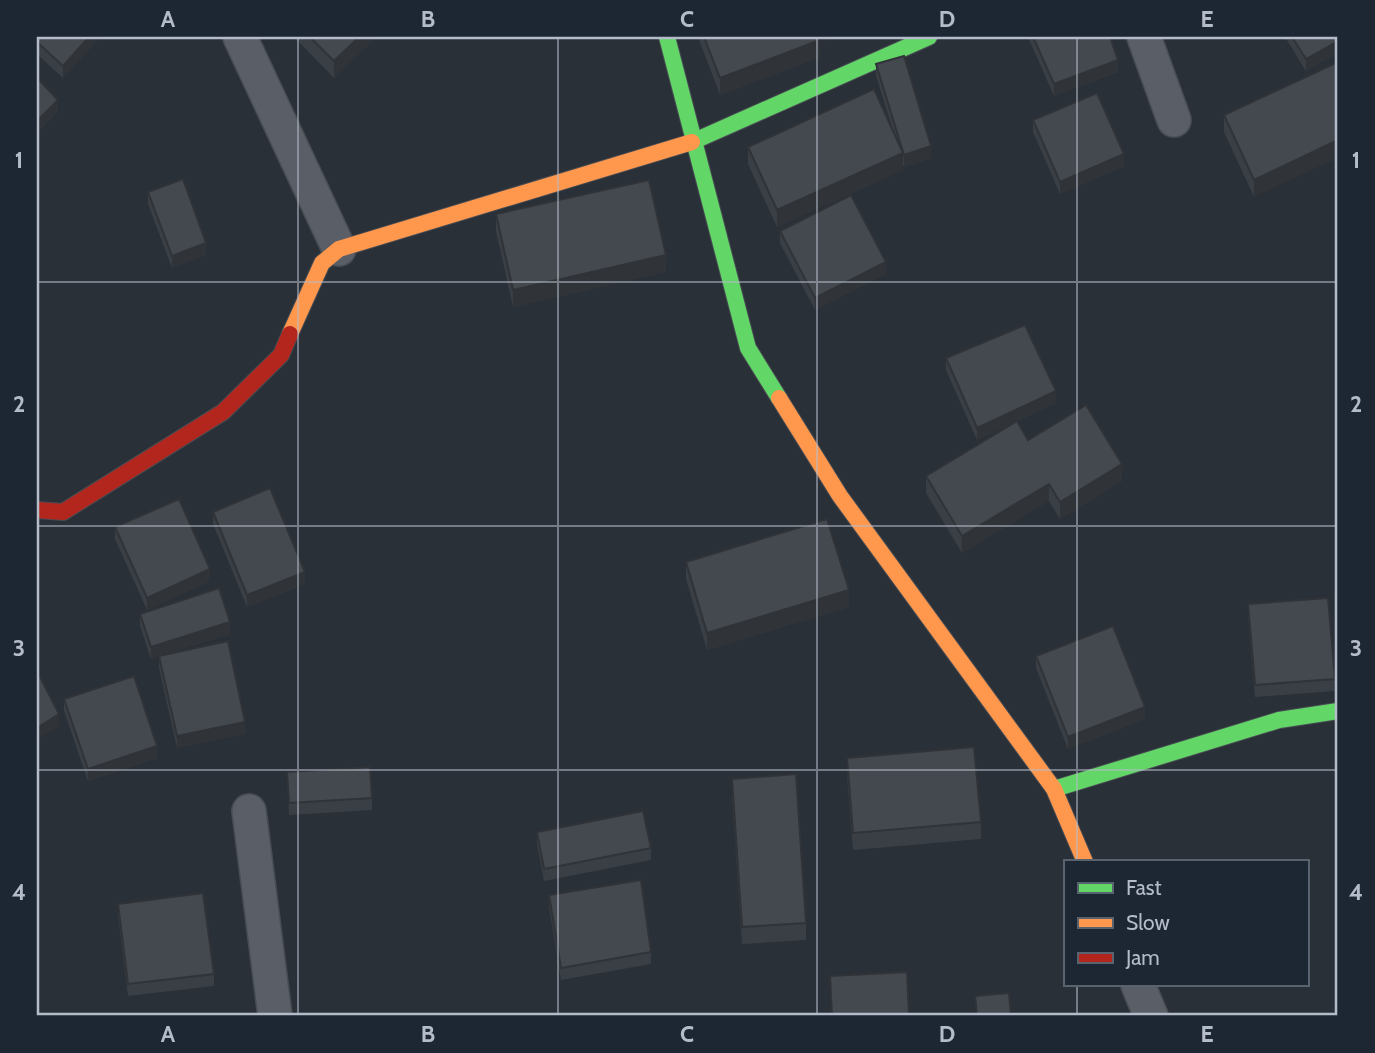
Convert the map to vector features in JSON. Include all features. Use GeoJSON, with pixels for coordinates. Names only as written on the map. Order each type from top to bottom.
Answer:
{"type":"FeatureCollection","features":[{"type":"Feature","properties":{"kind":"street"},"geometry":{"type":"LineString","coordinates":[[240,37],[340,249]]}},
{"type":"Feature","properties":{"kind":"street"},"geometry":{"type":"LineString","coordinates":[[667,37],[748,348],[840,496],[1054,789],[1085,860]]}},
{"type":"Feature","properties":{"kind":"street"},"geometry":{"type":"LineString","coordinates":[[37,510],[63,512],[223,412],[281,355],[322,263],[340,249],[693,142],[929,37]]}},
{"type":"Feature","properties":{"kind":"street"},"geometry":{"type":"LineString","coordinates":[[1144,37],[1174,120]]}},
{"type":"Feature","properties":{"kind":"street"},"geometry":{"type":"LineString","coordinates":[[1054,789],[1279,720],[1338,710]]}},
{"type":"Feature","properties":{"kind":"street"},"geometry":{"type":"LineString","coordinates":[[249,811],[275,1016]]}},
{"type":"Feature","properties":{"kind":"street"},"geometry":{"type":"LineString","coordinates":[[1138,986],[1151,1016]]}},
{"type":"Feature","properties":{"kind":"building"},"geometry":{"type":"Polygon","coordinates":[[[37,37],[89,37],[63,66],[37,42],[37,37]]]}},
{"type":"Feature","properties":{"kind":"building"},"geometry":{"type":"Polygon","coordinates":[[[310,37],[359,37],[334,61],[310,37]]]}},
{"type":"Feature","properties":{"kind":"building"},"geometry":{"type":"Polygon","coordinates":[[[704,37],[819,37],[820,40],[720,78],[704,37]]]}},
{"type":"Feature","properties":{"kind":"building"},"geometry":{"type":"Polygon","coordinates":[[[1033,37],[1110,37],[1118,60],[1054,84],[1033,37]]]}},
{"type":"Feature","properties":{"kind":"building"},"geometry":{"type":"Polygon","coordinates":[[[1292,37],[1338,37],[1338,41],[1306,59],[1292,37]]]}},
{"type":"Feature","properties":{"kind":"building"},"geometry":{"type":"Polygon","coordinates":[[[904,56],[931,146],[904,155],[876,64],[904,56]]]}},
{"type":"Feature","properties":{"kind":"building"},"geometry":{"type":"Polygon","coordinates":[[[1338,62],[1338,140],[1254,180],[1224,115],[1338,62]]]}},
{"type":"Feature","properties":{"kind":"building"},"geometry":{"type":"Polygon","coordinates":[[[37,78],[58,100],[37,121],[37,78]]]}},
{"type":"Feature","properties":{"kind":"building"},"geometry":{"type":"Polygon","coordinates":[[[874,89],[903,153],[777,210],[748,147],[874,89]]]}},
{"type":"Feature","properties":{"kind":"building"},"geometry":{"type":"Polygon","coordinates":[[[1097,93],[1124,154],[1060,182],[1033,120],[1097,93]]]}},
{"type":"Feature","properties":{"kind":"building"},"geometry":{"type":"Polygon","coordinates":[[[183,179],[206,243],[172,256],[148,192],[183,179]]]}},
{"type":"Feature","properties":{"kind":"building"},"geometry":{"type":"Polygon","coordinates":[[[649,180],[666,255],[513,290],[496,214],[649,180]]]}},
{"type":"Feature","properties":{"kind":"building"},"geometry":{"type":"Polygon","coordinates":[[[851,195],[886,262],[815,298],[780,231],[851,195]]]}},
{"type":"Feature","properties":{"kind":"building"},"geometry":{"type":"Polygon","coordinates":[[[1025,325],[1056,391],[977,428],[946,358],[1025,325]]]}},
{"type":"Feature","properties":{"kind":"building"},"geometry":{"type":"Polygon","coordinates":[[[1086,405],[1122,464],[1060,502],[1049,484],[962,536],[926,476],[1017,421],[1028,440],[1086,405]]]}},
{"type":"Feature","properties":{"kind":"building"},"geometry":{"type":"Polygon","coordinates":[[[270,488],[305,572],[247,595],[213,512],[270,488]]]}},
{"type":"Feature","properties":{"kind":"building"},"geometry":{"type":"Polygon","coordinates":[[[179,499],[210,569],[147,598],[115,527],[179,499]]]}},
{"type":"Feature","properties":{"kind":"building"},"geometry":{"type":"Polygon","coordinates":[[[827,519],[849,590],[707,633],[686,562],[827,519]]]}},
{"type":"Feature","properties":{"kind":"building"},"geometry":{"type":"Polygon","coordinates":[[[219,588],[230,622],[151,647],[140,614],[219,588]]]}},
{"type":"Feature","properties":{"kind":"building"},"geometry":{"type":"Polygon","coordinates":[[[1328,598],[1335,679],[1255,685],[1248,604],[1328,598]]]}},
{"type":"Feature","properties":{"kind":"building"},"geometry":{"type":"Polygon","coordinates":[[[1113,626],[1145,707],[1068,737],[1036,656],[1113,626]]]}},
{"type":"Feature","properties":{"kind":"building"},"geometry":{"type":"Polygon","coordinates":[[[228,641],[245,722],[177,736],[159,656],[228,641]]]}},
{"type":"Feature","properties":{"kind":"building"},"geometry":{"type":"Polygon","coordinates":[[[37,671],[59,714],[37,728],[37,671]]]}},
{"type":"Feature","properties":{"kind":"building"},"geometry":{"type":"Polygon","coordinates":[[[134,676],[157,746],[88,769],[64,699],[134,676]]]}},
{"type":"Feature","properties":{"kind":"building"},"geometry":{"type":"Polygon","coordinates":[[[974,747],[981,822],[853,833],[847,758],[974,747]]]}},
{"type":"Feature","properties":{"kind":"building"},"geometry":{"type":"Polygon","coordinates":[[[370,767],[372,798],[289,803],[287,772],[370,767]]]}},
{"type":"Feature","properties":{"kind":"building"},"geometry":{"type":"Polygon","coordinates":[[[796,774],[806,923],[742,927],[732,779],[796,774]]]}},
{"type":"Feature","properties":{"kind":"building"},"geometry":{"type":"Polygon","coordinates":[[[643,811],[651,848],[544,869],[537,832],[643,811]]]}},
{"type":"Feature","properties":{"kind":"building"},"geometry":{"type":"Polygon","coordinates":[[[641,880],[651,952],[561,968],[549,895],[641,880]]]}},
{"type":"Feature","properties":{"kind":"building"},"geometry":{"type":"Polygon","coordinates":[[[203,893],[214,974],[128,984],[118,904],[203,893]]]}},
{"type":"Feature","properties":{"kind":"building"},"geometry":{"type":"Polygon","coordinates":[[[907,972],[909,1016],[832,1016],[830,976],[907,972]]]}},
{"type":"Feature","properties":{"kind":"building"},"geometry":{"type":"Polygon","coordinates":[[[1009,993],[1011,1016],[977,1016],[975,996],[1009,993]]]}},
{"type":"Feature","properties":{"kind":"traffic: fast"},"geometry":{"type":"LineString","coordinates":[[667,37],[748,348],[779,398]]}},
{"type":"Feature","properties":{"kind":"traffic: fast"},"geometry":{"type":"LineString","coordinates":[[692,142],[929,37]]}},
{"type":"Feature","properties":{"kind":"traffic: fast"},"geometry":{"type":"LineString","coordinates":[[1054,789],[1279,720],[1338,711]]}},
{"type":"Feature","properties":{"kind":"traffic: slow"},"geometry":{"type":"LineString","coordinates":[[290,334],[322,263],[339,249],[692,142]]}},
{"type":"Feature","properties":{"kind":"traffic: slow"},"geometry":{"type":"LineString","coordinates":[[779,398],[840,496],[1054,789],[1084,860]]}},
{"type":"Feature","properties":{"kind":"traffic: jam"},"geometry":{"type":"LineString","coordinates":[[37,510],[63,512],[223,412],[281,355],[290,334]]}}]}
